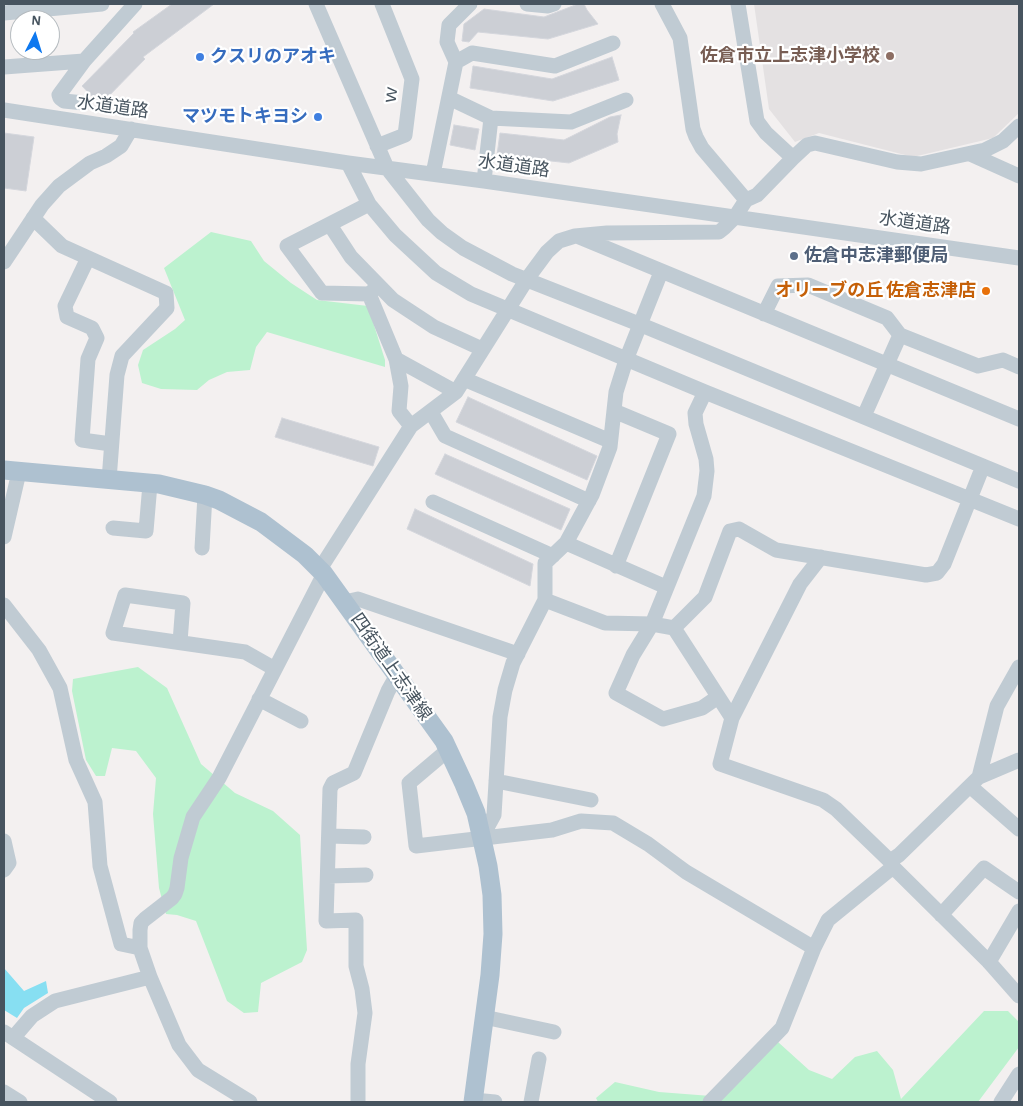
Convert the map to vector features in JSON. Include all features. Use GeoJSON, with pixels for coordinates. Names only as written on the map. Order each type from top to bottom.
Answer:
{"type":"FeatureCollection","features":[{"type":"Feature","properties":{"kind":"main road","name":"四街道上志津線"},"geometry":{"type":"LineString","coordinates":[[11,471],[179,488],[219,500],[262,522],[305,555],[322,571],[345,602],[444,740],[476,812],[488,866],[492,895],[493,934],[490,975],[473,1101]]}},
{"type":"Feature","properties":{"kind":"street"},"geometry":{"type":"LineString","coordinates":[[46,10],[102,4]]}},
{"type":"Feature","properties":{"kind":"street"},"geometry":{"type":"LineString","coordinates":[[84,103],[64,101],[59,95],[84,61],[134,4]]}},
{"type":"Feature","properties":{"kind":"street"},"geometry":{"type":"LineString","coordinates":[[316,4],[387,168],[414,204],[442,233],[486,260],[527,279],[1019,480]]}},
{"type":"Feature","properties":{"kind":"street","name":"ｗ"},"geometry":{"type":"LineString","coordinates":[[377,146],[405,135],[412,79],[382,4]]}},
{"type":"Feature","properties":{"kind":"street"},"geometry":{"type":"LineString","coordinates":[[433,174],[456,62],[447,42],[449,25],[470,4]]}},
{"type":"Feature","properties":{"kind":"street"},"geometry":{"type":"LineString","coordinates":[[527,4],[548,6],[554,4]]}},
{"type":"Feature","properties":{"kind":"street"},"geometry":{"type":"LineString","coordinates":[[662,4],[680,38],[693,129],[696,137],[702,148],[746,200]]}},
{"type":"Feature","properties":{"kind":"street"},"geometry":{"type":"LineString","coordinates":[[738,4],[757,121],[766,133],[793,158]]}},
{"type":"Feature","properties":{"kind":"street"},"geometry":{"type":"LineString","coordinates":[[456,62],[472,53],[555,66],[612,43]]}},
{"type":"Feature","properties":{"kind":"street"},"geometry":{"type":"LineString","coordinates":[[32,60],[32,65]]}},
{"type":"Feature","properties":{"kind":"street"},"geometry":{"type":"LineString","coordinates":[[4,67],[84,61]]}},
{"type":"Feature","properties":{"kind":"street"},"geometry":{"type":"LineString","coordinates":[[448,98],[491,118],[571,122],[626,100]]}},
{"type":"Feature","properties":{"kind":"street","name":"水道道路"},"geometry":{"type":"LineString","coordinates":[[4,110],[348,163],[1019,258]]}},
{"type":"Feature","properties":{"kind":"street"},"geometry":{"type":"LineString","coordinates":[[484,181],[491,118]]}},
{"type":"Feature","properties":{"kind":"street"},"geometry":{"type":"LineString","coordinates":[[250,1102],[198,1070],[179,1046],[140,948],[141,923],[175,894],[180,858],[193,817],[219,778],[275,669],[322,571],[411,426],[460,385],[527,279],[547,252],[559,242],[575,236],[607,233],[719,232],[735,217],[746,200],[757,196],[807,145],[815,143],[897,162],[921,164],[985,150],[1003,141],[1019,126]]}},
{"type":"Feature","properties":{"kind":"street"},"geometry":{"type":"LineString","coordinates":[[4,262],[42,205],[59,186],[120,146],[130,129]]}},
{"type":"Feature","properties":{"kind":"street"},"geometry":{"type":"LineString","coordinates":[[970,154],[1019,176]]}},
{"type":"Feature","properties":{"kind":"street"},"geometry":{"type":"LineString","coordinates":[[348,163],[369,204],[395,236],[436,273],[471,294],[626,360],[1019,519]]}},
{"type":"Feature","properties":{"kind":"street"},"geometry":{"type":"LineString","coordinates":[[369,204],[286,246],[322,293],[374,290],[434,327],[482,349]]}},
{"type":"Feature","properties":{"kind":"street"},"geometry":{"type":"LineString","coordinates":[[33,218],[62,246],[166,293],[167,308],[122,356],[117,375],[109,480]]}},
{"type":"Feature","properties":{"kind":"street"},"geometry":{"type":"LineString","coordinates":[[330,225],[374,290],[396,359],[400,386],[399,411],[411,426]]}},
{"type":"Feature","properties":{"kind":"street"},"geometry":{"type":"LineString","coordinates":[[575,236],[1019,419]]}},
{"type":"Feature","properties":{"kind":"street"},"geometry":{"type":"LineString","coordinates":[[88,258],[65,306],[67,317],[92,328],[97,338],[88,359],[82,440],[111,444]]}},
{"type":"Feature","properties":{"kind":"street"},"geometry":{"type":"LineString","coordinates":[[482,837],[494,815],[500,717],[505,690],[518,654],[545,600],[545,563],[566,543],[589,500],[610,447],[616,392],[626,360],[661,272]]}},
{"type":"Feature","properties":{"kind":"street"},"geometry":{"type":"LineString","coordinates":[[764,314],[778,286],[808,285],[887,318],[900,335],[978,366],[1003,360],[1019,367]]}},
{"type":"Feature","properties":{"kind":"street"},"geometry":{"type":"LineString","coordinates":[[864,416],[900,335]]}},
{"type":"Feature","properties":{"kind":"street"},"geometry":{"type":"LineString","coordinates":[[396,359],[610,441]]}},
{"type":"Feature","properties":{"kind":"street"},"geometry":{"type":"LineString","coordinates":[[705,392],[696,413],[696,424],[708,471],[706,490],[652,624],[633,655],[616,693],[663,718],[702,708],[718,698]]}},
{"type":"Feature","properties":{"kind":"street"},"geometry":{"type":"LineString","coordinates":[[614,411],[669,434],[616,566]]}},
{"type":"Feature","properties":{"kind":"street"},"geometry":{"type":"LineString","coordinates":[[430,412],[445,436],[589,500]]}},
{"type":"Feature","properties":{"kind":"street"},"geometry":{"type":"LineString","coordinates":[[674,628],[705,597],[730,531],[738,529],[776,550],[926,575],[937,573],[944,564],[983,466]]}},
{"type":"Feature","properties":{"kind":"street"},"geometry":{"type":"LineString","coordinates":[[4,532],[11,471]]}},
{"type":"Feature","properties":{"kind":"street"},"geometry":{"type":"LineString","coordinates":[[113,528],[146,531],[150,484]]}},
{"type":"Feature","properties":{"kind":"street"},"geometry":{"type":"LineString","coordinates":[[202,548],[205,495]]}},
{"type":"Feature","properties":{"kind":"street"},"geometry":{"type":"LineString","coordinates":[[434,502],[553,556]]}},
{"type":"Feature","properties":{"kind":"street"},"geometry":{"type":"LineString","coordinates":[[566,543],[666,587]]}},
{"type":"Feature","properties":{"kind":"street"},"geometry":{"type":"LineString","coordinates":[[821,557],[800,584],[732,718],[720,764],[822,800],[836,809],[989,962],[1019,996]]}},
{"type":"Feature","properties":{"kind":"street"},"geometry":{"type":"LineString","coordinates":[[180,642],[183,603],[125,596],[112,633],[245,652],[275,669]]}},
{"type":"Feature","properties":{"kind":"street"},"geometry":{"type":"LineString","coordinates":[[345,602],[358,599],[518,654]]}},
{"type":"Feature","properties":{"kind":"street"},"geometry":{"type":"LineString","coordinates":[[545,600],[605,623],[652,624],[674,628],[732,718]]}},
{"type":"Feature","properties":{"kind":"street"},"geometry":{"type":"LineString","coordinates":[[4,605],[39,650],[60,688],[76,760],[95,802],[100,866],[121,944],[140,948]]}},
{"type":"Feature","properties":{"kind":"street"},"geometry":{"type":"LineString","coordinates":[[975,782],[997,706],[1019,667]]}},
{"type":"Feature","properties":{"kind":"street"},"geometry":{"type":"LineString","coordinates":[[358,1102],[358,1064],[365,1013],[362,989],[356,966],[356,920],[326,920],[330,790],[333,783],[354,773],[388,691],[397,675]]}},
{"type":"Feature","properties":{"kind":"street"},"geometry":{"type":"LineString","coordinates":[[260,699],[301,721]]}},
{"type":"Feature","properties":{"kind":"street"},"geometry":{"type":"LineString","coordinates":[[448,750],[409,783],[416,846],[552,830],[581,821],[613,823],[648,844],[686,872],[814,948]]}},
{"type":"Feature","properties":{"kind":"street"},"geometry":{"type":"LineString","coordinates":[[710,1102],[782,1028],[814,948],[828,920],[891,864],[945,809],[975,782],[1019,760]]}},
{"type":"Feature","properties":{"kind":"street"},"geometry":{"type":"LineString","coordinates":[[496,782],[590,800]]}},
{"type":"Feature","properties":{"kind":"street"},"geometry":{"type":"LineString","coordinates":[[975,782],[1019,829]]}},
{"type":"Feature","properties":{"kind":"street"},"geometry":{"type":"LineString","coordinates":[[329,836],[364,837]]}},
{"type":"Feature","properties":{"kind":"street"},"geometry":{"type":"LineString","coordinates":[[4,841],[9,863],[4,870]]}},
{"type":"Feature","properties":{"kind":"street"},"geometry":{"type":"LineString","coordinates":[[941,916],[984,868],[1019,892]]}},
{"type":"Feature","properties":{"kind":"street"},"geometry":{"type":"LineString","coordinates":[[328,876],[366,875]]}},
{"type":"Feature","properties":{"kind":"street"},"geometry":{"type":"LineString","coordinates":[[989,962],[1019,911]]}},
{"type":"Feature","properties":{"kind":"street"},"geometry":{"type":"LineString","coordinates":[[110,1102],[8,1035],[32,1016],[56,1001],[150,977]]}},
{"type":"Feature","properties":{"kind":"street"},"geometry":{"type":"LineString","coordinates":[[484,1017],[554,1032]]}},
{"type":"Feature","properties":{"kind":"street"},"geometry":{"type":"LineString","coordinates":[[531,1102],[539,1059]]}},
{"type":"Feature","properties":{"kind":"street"},"geometry":{"type":"LineString","coordinates":[[1001,1102],[1019,1074]]}},
{"type":"Feature","properties":{"kind":"street"},"geometry":{"type":"LineString","coordinates":[[4,1092],[20,1102]]}},
{"type":"Feature","properties":{"kind":"street"},"geometry":{"type":"LineString","coordinates":[[473,1101],[495,1102]]}},
{"type":"Feature","properties":{"kind":"shaded area","name":"佐倉市立上志津小学校"},"geometry":{"type":"Polygon","coordinates":[[[754,4],[1019,4],[1019,113],[993,138],[913,157],[819,133],[795,142],[769,109],[754,4]]]}},
{"type":"Feature","properties":{"kind":"green space"},"geometry":{"type":"Polygon","coordinates":[[[211,232],[251,241],[264,261],[291,283],[317,300],[368,306],[385,360],[385,367],[267,332],[256,347],[250,370],[227,372],[209,380],[197,390],[161,389],[142,383],[138,365],[143,350],[175,329],[185,320],[164,268],[211,232]]]}},
{"type":"Feature","properties":{"kind":"green space"},"geometry":{"type":"Polygon","coordinates":[[[138,667],[167,688],[201,764],[235,793],[273,811],[300,835],[307,950],[302,962],[261,983],[258,1012],[244,1013],[227,1001],[196,921],[177,915],[166,914],[159,888],[153,814],[156,778],[136,751],[112,748],[105,776],[96,776],[86,760],[72,691],[73,679],[138,667]]]}},
{"type":"Feature","properties":{"kind":"green space"},"geometry":{"type":"Polygon","coordinates":[[[984,1011],[1008,1011],[1019,1022],[1019,1047],[978,1102],[598,1102],[596,1098],[615,1082],[659,1092],[724,1097],[778,1042],[809,1070],[832,1079],[855,1057],[877,1051],[893,1070],[901,1099],[984,1011]]]}},
{"type":"Feature","properties":{"kind":"water"},"geometry":{"type":"Polygon","coordinates":[[[4,968],[24,991],[46,981],[48,993],[24,1008],[17,1018],[4,1010],[4,968]]]}},
{"type":"Feature","properties":{"kind":"building"},"geometry":{"type":"Polygon","coordinates":[[[172,4],[214,4],[143,57],[145,59],[100,105],[82,86],[133,32],[172,4]]]}},
{"type":"Feature","properties":{"kind":"building"},"geometry":{"type":"Polygon","coordinates":[[[578,4],[584,4],[598,24],[548,39],[478,32],[469,42],[462,41],[464,24],[484,9],[544,17],[578,4]]]}},
{"type":"Feature","properties":{"kind":"building"},"geometry":{"type":"Polygon","coordinates":[[[612,57],[619,80],[553,101],[470,88],[473,66],[552,79],[612,57]]]}},
{"type":"Feature","properties":{"kind":"building"},"geometry":{"type":"Polygon","coordinates":[[[621,115],[617,134],[618,142],[569,163],[497,155],[500,133],[564,140],[610,117],[621,115]]]}},
{"type":"Feature","properties":{"kind":"building"},"geometry":{"type":"Polygon","coordinates":[[[454,125],[479,129],[475,150],[450,145],[454,125]]]}},
{"type":"Feature","properties":{"kind":"building"},"geometry":{"type":"Polygon","coordinates":[[[4,133],[34,137],[26,191],[4,188],[4,133]]]}},
{"type":"Feature","properties":{"kind":"building"},"geometry":{"type":"Polygon","coordinates":[[[468,397],[597,456],[587,480],[456,422],[468,397]]]}},
{"type":"Feature","properties":{"kind":"building"},"geometry":{"type":"Polygon","coordinates":[[[282,418],[379,447],[373,466],[275,437],[282,418]]]}},
{"type":"Feature","properties":{"kind":"building"},"geometry":{"type":"Polygon","coordinates":[[[445,454],[570,509],[561,530],[435,474],[445,454]]]}},
{"type":"Feature","properties":{"kind":"building"},"geometry":{"type":"Polygon","coordinates":[[[415,509],[533,564],[530,586],[407,529],[415,509]]]}},
{"type":"Feature","properties":{"kind":"place","name":"佐倉市立上志津小学校"},"geometry":{"type":"Point","coordinates":[890,56]}},
{"type":"Feature","properties":{"kind":"place","name":"クスリのアオキ"},"geometry":{"type":"Point","coordinates":[200,57]}},
{"type":"Feature","properties":{"kind":"place","name":"マツモトキヨシ"},"geometry":{"type":"Point","coordinates":[318,117]}},
{"type":"Feature","properties":{"kind":"place","name":"佐倉中志津郵便局"},"geometry":{"type":"Point","coordinates":[794,256]}},
{"type":"Feature","properties":{"kind":"place","name":"オリーブの丘 佐倉志津店"},"geometry":{"type":"Point","coordinates":[986,291]}}]}
